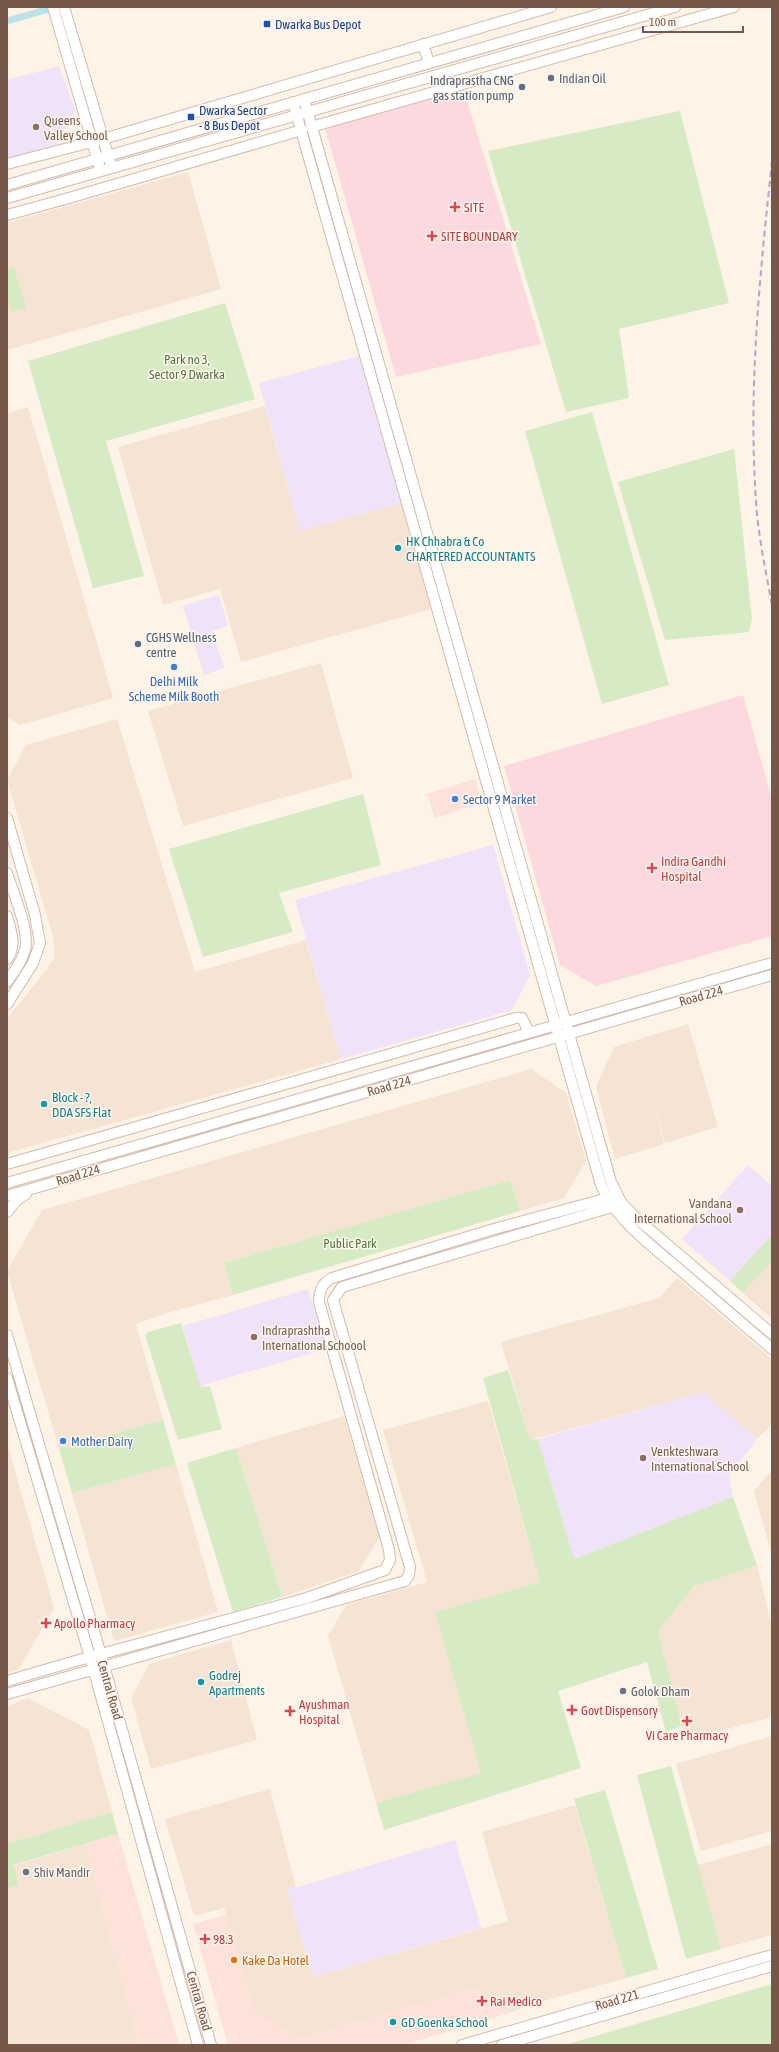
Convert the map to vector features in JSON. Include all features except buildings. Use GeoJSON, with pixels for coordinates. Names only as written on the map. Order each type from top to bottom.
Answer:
{"type":"FeatureCollection","features":[{"type":"Feature","properties":{"kind":"street"},"geometry":{"type":"LineString","coordinates":[[53,7],[100,171]]}},
{"type":"Feature","properties":{"kind":"street"},"geometry":{"type":"LineString","coordinates":[[64,7],[112,167]]}},
{"type":"Feature","properties":{"kind":"street"},"geometry":{"type":"LineString","coordinates":[[7,164],[104,139],[551,7]]}},
{"type":"Feature","properties":{"kind":"street"},"geometry":{"type":"LineString","coordinates":[[7,185],[624,7]]}},
{"type":"Feature","properties":{"kind":"street"},"geometry":{"type":"LineString","coordinates":[[7,198],[302,112],[675,7]]}},
{"type":"Feature","properties":{"kind":"street"},"geometry":{"type":"LineString","coordinates":[[7,214],[62,200],[306,128],[734,7]]}},
{"type":"Feature","properties":{"kind":"street"},"geometry":{"type":"LineString","coordinates":[[553,41],[559,57]]}},
{"type":"Feature","properties":{"kind":"street"},"geometry":{"type":"LineString","coordinates":[[423,44],[429,63]]}},
{"type":"Feature","properties":{"kind":"street"},"geometry":{"type":"LineString","coordinates":[[304,99],[302,112],[306,128],[601,1185],[658,1251],[772,1348]]}},
{"type":"Feature","properties":{"kind":"street"},"geometry":{"type":"LineString","coordinates":[[293,102],[302,112]]}},
{"type":"Feature","properties":{"kind":"street"},"geometry":{"type":"LineString","coordinates":[[215,105],[220,123]]}},
{"type":"Feature","properties":{"kind":"street"},"geometry":{"type":"LineString","coordinates":[[306,128],[567,1022],[614,1201],[772,1334]]}},
{"type":"Feature","properties":{"kind":"street"},"geometry":{"type":"LineString","coordinates":[[7,818],[35,915],[40,943],[33,963],[7,1004]]}},
{"type":"Feature","properties":{"kind":"street"},"geometry":{"type":"LineString","coordinates":[[7,873],[25,932],[26,948],[21,961],[7,982]]}},
{"type":"Feature","properties":{"kind":"street"},"geometry":{"type":"LineString","coordinates":[[7,916],[13,942],[7,959]]}},
{"type":"Feature","properties":{"kind":"street","name":"Road 224"},"geometry":{"type":"LineString","coordinates":[[12,1181],[772,963]]}},
{"type":"Feature","properties":{"kind":"street","name":"Road 224"},"geometry":{"type":"LineString","coordinates":[[7,1196],[772,976]]}},
{"type":"Feature","properties":{"kind":"street"},"geometry":{"type":"LineString","coordinates":[[12,1181],[9,1163],[516,1018],[522,1018],[529,1032]]}},
{"type":"Feature","properties":{"kind":"street"},"geometry":{"type":"LineString","coordinates":[[7,1212],[17,1200],[34,1188]]}},
{"type":"Feature","properties":{"kind":"street"},"geometry":{"type":"LineString","coordinates":[[7,1681],[307,1598],[385,1570],[390,1560],[389,1550],[319,1302],[319,1293],[323,1286],[332,1278],[408,1254],[494,1229],[614,1201]]}},
{"type":"Feature","properties":{"kind":"street"},"geometry":{"type":"LineString","coordinates":[[7,1694],[406,1581],[409,1575],[410,1567],[333,1300],[337,1292],[342,1287],[614,1201]]}},
{"type":"Feature","properties":{"kind":"street","name":"Central Road"},"geometry":{"type":"LineString","coordinates":[[7,1335],[104,1667],[211,2045]]}},
{"type":"Feature","properties":{"kind":"street","name":"Central Road"},"geometry":{"type":"LineString","coordinates":[[7,1378],[90,1657],[198,2045]]}},
{"type":"Feature","properties":{"kind":"street","name":"Road 221"},"geometry":{"type":"LineString","coordinates":[[462,2045],[772,1955]]}},
{"type":"Feature","properties":{"kind":"street","name":"Road 221"},"geometry":{"type":"LineString","coordinates":[[502,2045],[772,1966]]}},
{"type":"Feature","properties":{"kind":"shaded area","name":"Queens Valley School"},"geometry":{"type":"Polygon","coordinates":[[[59,66],[75,110],[56,145],[7,161],[7,80],[59,66]]]}},
{"type":"Feature","properties":{"kind":"shaded area","name":"SITE BOUNDARY"},"geometry":{"type":"Polygon","coordinates":[[[463,87],[541,344],[396,377],[325,128],[463,87]]]}},
{"type":"Feature","properties":{"kind":"shaded area"},"geometry":{"type":"Polygon","coordinates":[[[188,172],[221,289],[7,350],[7,223],[188,172]]]}},
{"type":"Feature","properties":{"kind":"shaded area"},"geometry":{"type":"Polygon","coordinates":[[[359,356],[401,503],[300,531],[259,383],[359,356]]]}},
{"type":"Feature","properties":{"kind":"shaded area"},"geometry":{"type":"Polygon","coordinates":[[[265,406],[300,531],[401,503],[431,609],[241,662],[220,589],[163,605],[118,447],[265,406]]]}},
{"type":"Feature","properties":{"kind":"shaded area"},"geometry":{"type":"Polygon","coordinates":[[[28,407],[113,698],[20,725],[7,717],[7,414],[28,407]]]}},
{"type":"Feature","properties":{"kind":"shaded area"},"geometry":{"type":"Polygon","coordinates":[[[219,595],[228,626],[212,631],[224,668],[204,675],[183,606],[219,595]]]}},
{"type":"Feature","properties":{"kind":"shaded area"},"geometry":{"type":"Polygon","coordinates":[[[321,663],[353,778],[183,826],[148,711],[321,663]]]}},
{"type":"Feature","properties":{"kind":"shaded area","name":"Indira Gandhi Hospital"},"geometry":{"type":"Polygon","coordinates":[[[743,695],[772,800],[772,936],[596,986],[560,965],[504,766],[743,695]]]}},
{"type":"Feature","properties":{"kind":"shaded area"},"geometry":{"type":"Polygon","coordinates":[[[117,719],[195,972],[306,940],[341,1059],[7,1153],[7,1019],[47,969],[54,958],[54,948],[52,933],[7,780],[26,745],[117,719]]]}},
{"type":"Feature","properties":{"kind":"shaded area","name":"Sector 9 Market"},"geometry":{"type":"Polygon","coordinates":[[[475,779],[482,803],[435,818],[427,794],[475,779]]]}},
{"type":"Feature","properties":{"kind":"shaded area"},"geometry":{"type":"Polygon","coordinates":[[[493,845],[530,975],[512,1010],[341,1059],[295,900],[493,845]]]}},
{"type":"Feature","properties":{"kind":"shaded area"},"geometry":{"type":"Polygon","coordinates":[[[688,1024],[718,1127],[665,1143],[652,1096],[664,1144],[615,1159],[596,1087],[614,1047],[688,1024]]]}},
{"type":"Feature","properties":{"kind":"shaded area"},"geometry":{"type":"Polygon","coordinates":[[[531,1069],[566,1093],[586,1161],[564,1198],[520,1211],[510,1180],[224,1263],[233,1295],[167,1313],[136,1324],[163,1420],[59,1449],[7,1271],[42,1210],[531,1069]]]}},
{"type":"Feature","properties":{"kind":"shaded area","name":"Vandana International School"},"geometry":{"type":"Polygon","coordinates":[[[748,1165],[772,1186],[772,1234],[730,1281],[682,1239],[748,1165]]]}},
{"type":"Feature","properties":{"kind":"shaded area"},"geometry":{"type":"Polygon","coordinates":[[[772,1261],[772,1319],[743,1293],[772,1261]]]}},
{"type":"Feature","properties":{"kind":"shaded area"},"geometry":{"type":"Polygon","coordinates":[[[677,1278],[772,1359],[772,1423],[767,1429],[757,1439],[704,1392],[530,1440],[501,1342],[659,1298],[677,1278]]]}},
{"type":"Feature","properties":{"kind":"shaded area","name":"Indraprashtha International Schoool"},"geometry":{"type":"Polygon","coordinates":[[[308,1289],[326,1349],[200,1386],[183,1326],[308,1289]]]}},
{"type":"Feature","properties":{"kind":"shaded area","name":"Venkteshwara International School"},"geometry":{"type":"Polygon","coordinates":[[[704,1392],[757,1439],[729,1476],[733,1497],[574,1559],[538,1439],[704,1392]]]}},
{"type":"Feature","properties":{"kind":"shaded area"},"geometry":{"type":"Polygon","coordinates":[[[488,1401],[540,1582],[435,1612],[481,1773],[376,1803],[328,1636],[346,1605],[427,1582],[383,1430],[488,1401]]]}},
{"type":"Feature","properties":{"kind":"shaded area"},"geometry":{"type":"Polygon","coordinates":[[[344,1416],[380,1536],[359,1571],[282,1597],[236,1448],[344,1416]]]}},
{"type":"Feature","properties":{"kind":"shaded area"},"geometry":{"type":"Polygon","coordinates":[[[7,1443],[54,1608],[19,1669],[7,1673],[7,1443]]]}},
{"type":"Feature","properties":{"kind":"shaded area"},"geometry":{"type":"Polygon","coordinates":[[[176,1464],[218,1612],[114,1641],[72,1493],[176,1464]]]}},
{"type":"Feature","properties":{"kind":"shaded area"},"geometry":{"type":"Polygon","coordinates":[[[772,1470],[772,1556],[754,1491],[772,1470]]]}},
{"type":"Feature","properties":{"kind":"shaded area"},"geometry":{"type":"Polygon","coordinates":[[[757,1565],[772,1628],[772,1711],[769,1718],[689,1739],[682,1726],[658,1632],[694,1586],[757,1565]]]}},
{"type":"Feature","properties":{"kind":"shaded area"},"geometry":{"type":"Polygon","coordinates":[[[231,1640],[257,1740],[151,1769],[131,1698],[149,1664],[231,1640]]]}},
{"type":"Feature","properties":{"kind":"shaded area"},"geometry":{"type":"Polygon","coordinates":[[[28,1698],[89,1730],[112,1812],[7,1844],[7,1706],[28,1698]]]}},
{"type":"Feature","properties":{"kind":"shaded area"},"geometry":{"type":"Polygon","coordinates":[[[772,1736],[772,1831],[701,1851],[676,1764],[772,1736]]]}},
{"type":"Feature","properties":{"kind":"shaded area"},"geometry":{"type":"Polygon","coordinates":[[[270,1789],[296,1887],[287,1890],[313,1977],[508,1921],[482,1832],[575,1805],[626,1978],[533,2004],[509,2013],[507,2004],[494,2006],[487,1985],[299,2038],[255,2013],[224,1908],[194,1916],[165,1819],[270,1789]]]}},
{"type":"Feature","properties":{"kind":"shaded area"},"geometry":{"type":"Polygon","coordinates":[[[118,1834],[179,2045],[139,2045],[85,1844],[118,1834]]]}},
{"type":"Feature","properties":{"kind":"shaded area"},"geometry":{"type":"Polygon","coordinates":[[[455,1840],[481,1928],[313,1977],[287,1890],[455,1840]]]}},
{"type":"Feature","properties":{"kind":"shaded area"},"geometry":{"type":"Polygon","coordinates":[[[85,1844],[139,2045],[7,2045],[7,1889],[19,1885],[13,1866],[85,1844]]]}},
{"type":"Feature","properties":{"kind":"shaded area"},"geometry":{"type":"Polygon","coordinates":[[[772,1844],[772,1935],[721,1949],[697,1865],[772,1844]]]}},
{"type":"Feature","properties":{"kind":"shaded area"},"geometry":{"type":"Polygon","coordinates":[[[226,1915],[255,2013],[299,2038],[487,1985],[494,2006],[507,2004],[509,2013],[403,2045],[228,2045],[193,1924],[226,1915]]]}},
{"type":"Feature","properties":{"kind":"green space"},"geometry":{"type":"Polygon","coordinates":[[[680,111],[729,303],[619,329],[629,398],[566,412],[488,151],[680,111]]]}},
{"type":"Feature","properties":{"kind":"green space"},"geometry":{"type":"Polygon","coordinates":[[[14,268],[26,308],[11,312],[7,296],[7,270],[14,268]]]}},
{"type":"Feature","properties":{"kind":"green space","name":"Park no 3, Sector 9 Dwarka"},"geometry":{"type":"Polygon","coordinates":[[[225,303],[255,399],[106,441],[144,576],[93,588],[28,361],[225,303]]]}},
{"type":"Feature","properties":{"kind":"green space"},"geometry":{"type":"Polygon","coordinates":[[[592,412],[669,685],[602,704],[525,431],[592,412]]]}},
{"type":"Feature","properties":{"kind":"green space"},"geometry":{"type":"Polygon","coordinates":[[[734,449],[752,619],[749,632],[665,640],[618,482],[734,449]]]}},
{"type":"Feature","properties":{"kind":"green space"},"geometry":{"type":"Polygon","coordinates":[[[363,794],[381,865],[279,893],[293,932],[203,957],[169,849],[363,794]]]}},
{"type":"Feature","properties":{"kind":"green space","name":"Public Park"},"geometry":{"type":"Polygon","coordinates":[[[510,1180],[520,1211],[233,1295],[224,1263],[510,1180]]]}},
{"type":"Feature","properties":{"kind":"green space"},"geometry":{"type":"Polygon","coordinates":[[[772,1234],[772,1261],[743,1293],[730,1281],[772,1234]]]}},
{"type":"Feature","properties":{"kind":"green space"},"geometry":{"type":"Polygon","coordinates":[[[181,1323],[201,1387],[210,1386],[222,1429],[178,1440],[145,1335],[148,1332],[181,1323]]]}},
{"type":"Feature","properties":{"kind":"green space"},"geometry":{"type":"Polygon","coordinates":[[[508,1370],[530,1440],[538,1439],[574,1559],[733,1497],[757,1565],[694,1586],[658,1632],[682,1726],[666,1732],[647,1662],[558,1691],[581,1768],[384,1830],[376,1803],[481,1773],[435,1612],[540,1582],[483,1378],[508,1370]]]}},
{"type":"Feature","properties":{"kind":"green space"},"geometry":{"type":"Polygon","coordinates":[[[163,1420],[176,1464],[72,1493],[59,1449],[163,1420]]]}},
{"type":"Feature","properties":{"kind":"green space"},"geometry":{"type":"Polygon","coordinates":[[[236,1448],[282,1597],[233,1612],[187,1463],[236,1448]]]}},
{"type":"Feature","properties":{"kind":"green space"},"geometry":{"type":"Polygon","coordinates":[[[671,1766],[721,1949],[686,1959],[637,1775],[671,1766]]]}},
{"type":"Feature","properties":{"kind":"green space"},"geometry":{"type":"Polygon","coordinates":[[[605,1790],[658,1969],[626,1978],[574,1799],[605,1790]]]}},
{"type":"Feature","properties":{"kind":"green space"},"geometry":{"type":"Polygon","coordinates":[[[112,1812],[118,1834],[13,1865],[19,1885],[7,1889],[7,1844],[112,1812]]]}},
{"type":"Feature","properties":{"kind":"green space"},"geometry":{"type":"Polygon","coordinates":[[[772,1984],[772,2045],[565,2045],[772,1984]]]}},
{"type":"Feature","properties":{"kind":"waterway"},"geometry":{"type":"LineString","coordinates":[[7,21],[49,9]]}},
{"type":"Feature","properties":{"kind":"railway"},"geometry":{"type":"LineString","coordinates":[[772,161],[756,331],[753,416],[757,514],[760,540],[772,606]]}},
{"type":"Feature","properties":{"kind":"place","name":"Dwarka Bus Depot"},"geometry":{"type":"Point","coordinates":[267,24]}},
{"type":"Feature","properties":{"kind":"place","name":"Indian Oil"},"geometry":{"type":"Point","coordinates":[551,78]}},
{"type":"Feature","properties":{"kind":"place","name":"Indraprastha CNG gas station pump"},"geometry":{"type":"Point","coordinates":[522,87]}},
{"type":"Feature","properties":{"kind":"place","name":"Dwarka Sector - 8 Bus Depot"},"geometry":{"type":"Point","coordinates":[191,117]}},
{"type":"Feature","properties":{"kind":"place","name":"Queens Valley School"},"geometry":{"type":"Point","coordinates":[36,127]}},
{"type":"Feature","properties":{"kind":"place","name":"SITE"},"geometry":{"type":"Point","coordinates":[455,207]}},
{"type":"Feature","properties":{"kind":"place","name":"SITE BOUNDARY"},"geometry":{"type":"Point","coordinates":[432,236]}},
{"type":"Feature","properties":{"kind":"place","name":"HK Chhabra & Co CHARTERED ACCOUNTANTS"},"geometry":{"type":"Point","coordinates":[398,548]}},
{"type":"Feature","properties":{"kind":"place","name":"CGHS Wellness centre"},"geometry":{"type":"Point","coordinates":[138,644]}},
{"type":"Feature","properties":{"kind":"place","name":"Delhi Milk Scheme Milk Booth"},"geometry":{"type":"Point","coordinates":[174,667]}},
{"type":"Feature","properties":{"kind":"place","name":"Sector 9 Market"},"geometry":{"type":"Point","coordinates":[455,799]}},
{"type":"Feature","properties":{"kind":"place","name":"Indira Gandhi Hospital"},"geometry":{"type":"Point","coordinates":[652,868]}},
{"type":"Feature","properties":{"kind":"place","name":"Block - ?, DDA SFS Flat"},"geometry":{"type":"Point","coordinates":[44,1104]}},
{"type":"Feature","properties":{"kind":"place","name":"Vandana International School"},"geometry":{"type":"Point","coordinates":[740,1210]}},
{"type":"Feature","properties":{"kind":"place","name":"Indraprashtha International Schoool"},"geometry":{"type":"Point","coordinates":[254,1337]}},
{"type":"Feature","properties":{"kind":"place","name":"Mother Dairy"},"geometry":{"type":"Point","coordinates":[63,1441]}},
{"type":"Feature","properties":{"kind":"place","name":"Venkteshwara International School"},"geometry":{"type":"Point","coordinates":[643,1458]}},
{"type":"Feature","properties":{"kind":"place","name":"Apollo Pharmacy"},"geometry":{"type":"Point","coordinates":[46,1623]}},
{"type":"Feature","properties":{"kind":"place","name":"Godrej Apartments"},"geometry":{"type":"Point","coordinates":[201,1682]}},
{"type":"Feature","properties":{"kind":"place","name":"Golok Dham"},"geometry":{"type":"Point","coordinates":[623,1691]}},
{"type":"Feature","properties":{"kind":"place","name":"Govt Dispensory"},"geometry":{"type":"Point","coordinates":[572,1710]}},
{"type":"Feature","properties":{"kind":"place","name":"Ayushman Hospital"},"geometry":{"type":"Point","coordinates":[290,1711]}},
{"type":"Feature","properties":{"kind":"place","name":"Vi Care Pharmacy"},"geometry":{"type":"Point","coordinates":[687,1721]}},
{"type":"Feature","properties":{"kind":"place","name":"Shiv Mandir"},"geometry":{"type":"Point","coordinates":[26,1872]}},
{"type":"Feature","properties":{"kind":"place","name":"98.3"},"geometry":{"type":"Point","coordinates":[205,1939]}},
{"type":"Feature","properties":{"kind":"place","name":"Kake Da Hotel"},"geometry":{"type":"Point","coordinates":[234,1960]}},
{"type":"Feature","properties":{"kind":"place","name":"Rai Medico"},"geometry":{"type":"Point","coordinates":[482,2001]}},
{"type":"Feature","properties":{"kind":"place","name":"GD Goenka School"},"geometry":{"type":"Point","coordinates":[393,2022]}}]}
